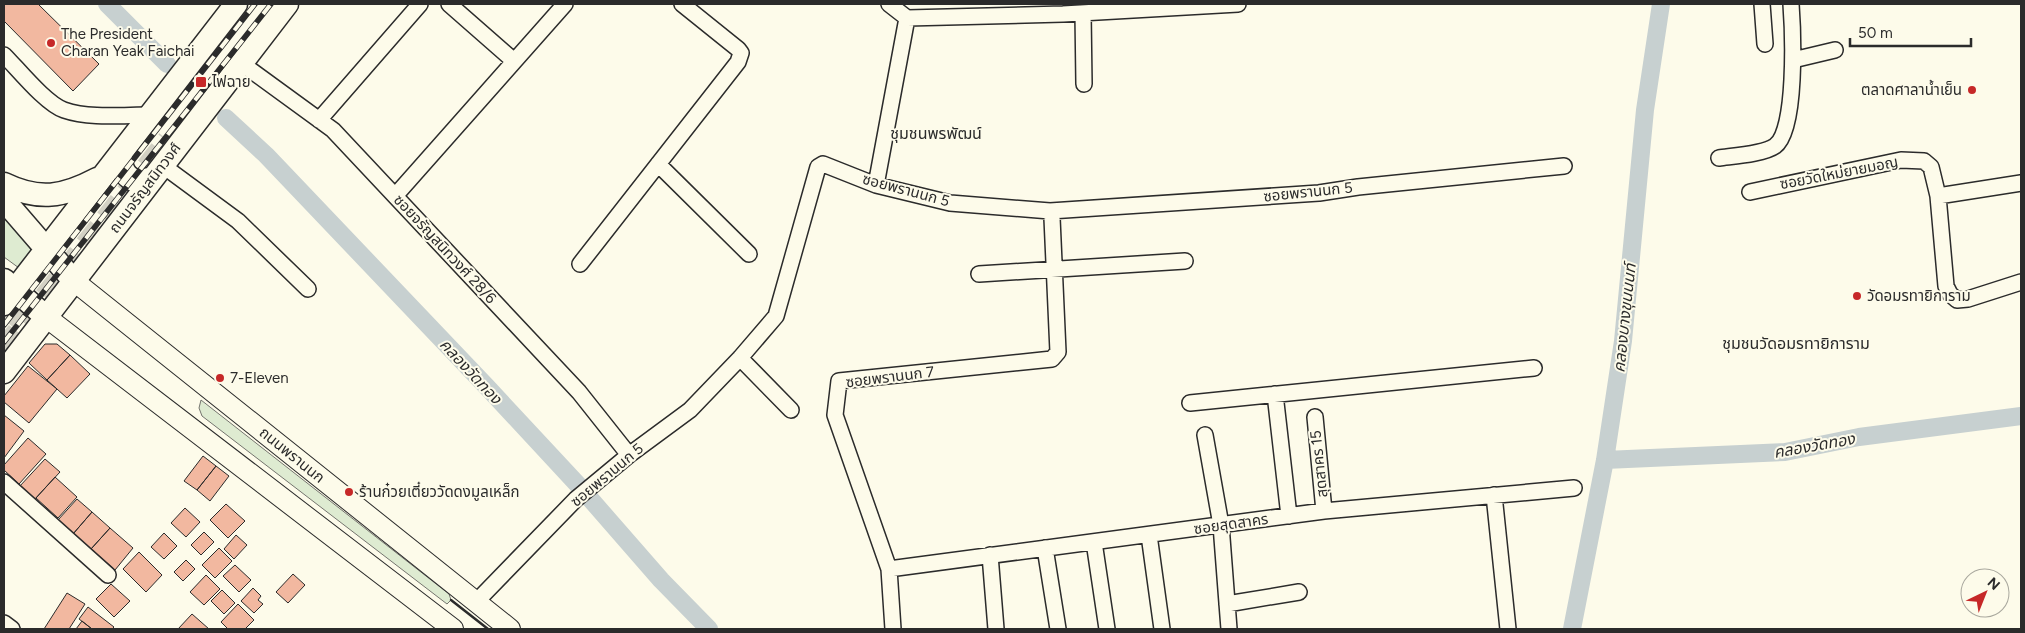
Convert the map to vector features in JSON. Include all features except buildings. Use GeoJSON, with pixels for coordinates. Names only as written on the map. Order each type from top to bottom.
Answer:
{"type":"FeatureCollection","features":[{"type":"Feature","properties":{"kind":"main road","name":"ถนนจรัญสนิทวงศ์"},"geometry":{"type":"LineString","coordinates":[[157,128],[236,4]]}},
{"type":"Feature","properties":{"kind":"main road","name":"ถนนจรัญสนิทวงศ์"},"geometry":{"type":"LineString","coordinates":[[157,128],[251,4]]}},
{"type":"Feature","properties":{"kind":"main road","name":"ถนนจรัญสนิทวงศ์"},"geometry":{"type":"LineString","coordinates":[[8,291],[46,250],[121,153],[157,128],[274,4]]}},
{"type":"Feature","properties":{"kind":"main road","name":"ถนนจรัญสนิทวงศ์"},"geometry":{"type":"LineString","coordinates":[[4,372],[287,4]]}},
{"type":"Feature","properties":{"kind":"main road"},"geometry":{"type":"LineString","coordinates":[[121,153],[122,169],[127,176],[139,182],[157,172]]}},
{"type":"Feature","properties":{"kind":"main road"},"geometry":{"type":"LineString","coordinates":[[4,184],[22,192],[49,196],[80,188],[101,177]]}},
{"type":"Feature","properties":{"kind":"main road"},"geometry":{"type":"LineString","coordinates":[[4,200],[74,281]]}},
{"type":"Feature","properties":{"kind":"main road","name":"ถนนพรานนก"},"geometry":{"type":"LineString","coordinates":[[74,281],[510,629]]}},
{"type":"Feature","properties":{"kind":"main road"},"geometry":{"type":"LineString","coordinates":[[8,291],[46,317],[452,629]]}},
{"type":"Feature","properties":{"kind":"street"},"geometry":{"type":"LineString","coordinates":[[319,120],[420,4]]}},
{"type":"Feature","properties":{"kind":"street"},"geometry":{"type":"LineString","coordinates":[[449,4],[514,61]]}},
{"type":"Feature","properties":{"kind":"street"},"geometry":{"type":"LineString","coordinates":[[395,196],[565,4]]}},
{"type":"Feature","properties":{"kind":"street"},"geometry":{"type":"LineString","coordinates":[[580,264],[738,62],[741,53],[738,48],[682,4]]}},
{"type":"Feature","properties":{"kind":"street"},"geometry":{"type":"LineString","coordinates":[[889,4],[907,18],[1083,13],[1238,4]]}},
{"type":"Feature","properties":{"kind":"street"},"geometry":{"type":"LineString","coordinates":[[1762,4],[1765,44]]}},
{"type":"Feature","properties":{"kind":"street"},"geometry":{"type":"LineString","coordinates":[[1718,158],[1773,147],[1781,141],[1786,128],[1793,60],[1791,4]]}},
{"type":"Feature","properties":{"kind":"street"},"geometry":{"type":"LineString","coordinates":[[1083,13],[1084,84]]}},
{"type":"Feature","properties":{"kind":"street"},"geometry":{"type":"LineString","coordinates":[[876,185],[907,18]]}},
{"type":"Feature","properties":{"kind":"street"},"geometry":{"type":"LineString","coordinates":[[1793,60],[1835,50]]}},
{"type":"Feature","properties":{"kind":"street"},"geometry":{"type":"LineString","coordinates":[[4,55],[51,102],[64,110],[157,128]]}},
{"type":"Feature","properties":{"kind":"street","name":"ซอยจรัญสนิทวงศ์ 28/6"},"geometry":{"type":"LineString","coordinates":[[241,63],[333,130],[579,392],[629,455]]}},
{"type":"Feature","properties":{"kind":"street","name":"ซอยวัดใหม่ยายมอญ"},"geometry":{"type":"LineString","coordinates":[[1750,192],[1900,160],[1924,161],[1932,167],[1938,196],[1946,286],[1950,294],[1957,300],[1968,299],[2021,282]]}},
{"type":"Feature","properties":{"kind":"street"},"geometry":{"type":"LineString","coordinates":[[658,164],[749,254]]}},
{"type":"Feature","properties":{"kind":"street","name":"ซอยพรานนก 5"},"geometry":{"type":"LineString","coordinates":[[476,602],[576,499],[629,455],[690,410],[740,358],[776,316],[818,167],[823,164],[876,185],[950,203],[1050,211],[1319,193],[1358,186],[1564,166]]}},
{"type":"Feature","properties":{"kind":"street"},"geometry":{"type":"LineString","coordinates":[[157,172],[238,221],[308,289]]}},
{"type":"Feature","properties":{"kind":"street"},"geometry":{"type":"LineString","coordinates":[[1938,196],[2021,183]]}},
{"type":"Feature","properties":{"kind":"street","name":"ซอยพรานนก 7"},"geometry":{"type":"LineString","coordinates":[[893,629],[889,569],[835,416],[839,381],[1052,359],[1058,352],[1052,218]]}},
{"type":"Feature","properties":{"kind":"street"},"geometry":{"type":"LineString","coordinates":[[979,274],[1185,260]]}},
{"type":"Feature","properties":{"kind":"street"},"geometry":{"type":"LineString","coordinates":[[740,358],[791,410]]}},
{"type":"Feature","properties":{"kind":"street"},"geometry":{"type":"LineString","coordinates":[[1190,403],[1534,368]]}},
{"type":"Feature","properties":{"kind":"street"},"geometry":{"type":"LineString","coordinates":[[1275,394],[1289,516]]}},
{"type":"Feature","properties":{"kind":"street","name":"สุดสาคร 15"},"geometry":{"type":"LineString","coordinates":[[1314,417],[1324,511]]}},
{"type":"Feature","properties":{"kind":"street"},"geometry":{"type":"LineString","coordinates":[[1205,435],[1221,525],[1229,629]]}},
{"type":"Feature","properties":{"kind":"street"},"geometry":{"type":"LineString","coordinates":[[4,482],[108,576]]}},
{"type":"Feature","properties":{"kind":"street","name":"ซอยสุดสาคร"},"geometry":{"type":"LineString","coordinates":[[889,569],[990,555],[1012,559],[1044,548],[1324,511],[1574,488]]}},
{"type":"Feature","properties":{"kind":"street"},"geometry":{"type":"LineString","coordinates":[[1494,495],[1508,629]]}},
{"type":"Feature","properties":{"kind":"street"},"geometry":{"type":"LineString","coordinates":[[1149,534],[1162,629]]}},
{"type":"Feature","properties":{"kind":"street"},"geometry":{"type":"LineString","coordinates":[[1094,542],[1107,629]]}},
{"type":"Feature","properties":{"kind":"street"},"geometry":{"type":"LineString","coordinates":[[1044,548],[1058,629]]}},
{"type":"Feature","properties":{"kind":"street"},"geometry":{"type":"LineString","coordinates":[[990,555],[996,629]]}},
{"type":"Feature","properties":{"kind":"street"},"geometry":{"type":"LineString","coordinates":[[1227,604],[1299,592]]}},
{"type":"Feature","properties":{"kind":"street"},"geometry":{"type":"LineString","coordinates":[[4,623],[12,629]]}},
{"type":"Feature","properties":{"kind":"green space"},"geometry":{"type":"Polygon","coordinates":[[[4,218],[29,244],[32,254],[19,268],[4,257],[4,218]]]}},
{"type":"Feature","properties":{"kind":"green space"},"geometry":{"type":"Polygon","coordinates":[[[201,400],[449,594],[451,600],[447,604],[202,416],[199,408],[201,400]]]}},
{"type":"Feature","properties":{"kind":"waterway","name":"คลองวัดทอง"},"geometry":{"type":"LineString","coordinates":[[107,4],[167,64]]}},
{"type":"Feature","properties":{"kind":"waterway","name":"คลองบางขุนนนท์"},"geometry":{"type":"LineString","coordinates":[[1572,629],[1605,460],[1623,341],[1645,110],[1661,4]]}},
{"type":"Feature","properties":{"kind":"waterway","name":"คลองวัดทอง"},"geometry":{"type":"LineString","coordinates":[[226,118],[266,155],[487,387],[579,486],[661,580],[709,629]]}},
{"type":"Feature","properties":{"kind":"waterway","name":"คลองวัดทอง"},"geometry":{"type":"LineString","coordinates":[[1605,460],[1785,452],[1859,437],[2021,416]]}},
{"type":"Feature","properties":{"kind":"tunnel"},"geometry":{"type":"LineString","coordinates":[[4,349],[168,140]]}},
{"type":"Feature","properties":{"kind":"tunnel"},"geometry":{"type":"LineString","coordinates":[[4,320],[26,291]]}},
{"type":"Feature","properties":{"kind":"railway"},"geometry":{"type":"LineString","coordinates":[[4,325],[255,4]]}},
{"type":"Feature","properties":{"kind":"railway"},"geometry":{"type":"LineString","coordinates":[[4,342],[271,4]]}},
{"type":"Feature","properties":{"kind":"wall"},"geometry":{"type":"LineString","coordinates":[[451,600],[488,629]]}},
{"type":"Feature","properties":{"kind":"place","name":"The President Charan Yeak Faichai"},"geometry":{"type":"Point","coordinates":[51,43]}},
{"type":"Feature","properties":{"kind":"place","name":"ไฟฉาย"},"geometry":{"type":"Point","coordinates":[201,82]}},
{"type":"Feature","properties":{"kind":"place","name":"ตลาดศาลาน้ำเย็น"},"geometry":{"type":"Point","coordinates":[1972,90]}},
{"type":"Feature","properties":{"kind":"place","name":"วัดอมรทายิการาม"},"geometry":{"type":"Point","coordinates":[1857,296]}},
{"type":"Feature","properties":{"kind":"place","name":"7-Eleven"},"geometry":{"type":"Point","coordinates":[220,378]}},
{"type":"Feature","properties":{"kind":"place","name":"ร้านก๋วยเตี๋ยววัดดงมูลเหล็ก"},"geometry":{"type":"Point","coordinates":[349,492]}},
{"type":"Feature","properties":{"kind":"district","name":"ชุมชนพรพัฒน์"},"geometry":{"type":"Point","coordinates":[936,133]}},
{"type":"Feature","properties":{"kind":"district","name":"ชุมชนวัดอมรทายิการาม"},"geometry":{"type":"Point","coordinates":[1796,343]}}]}
